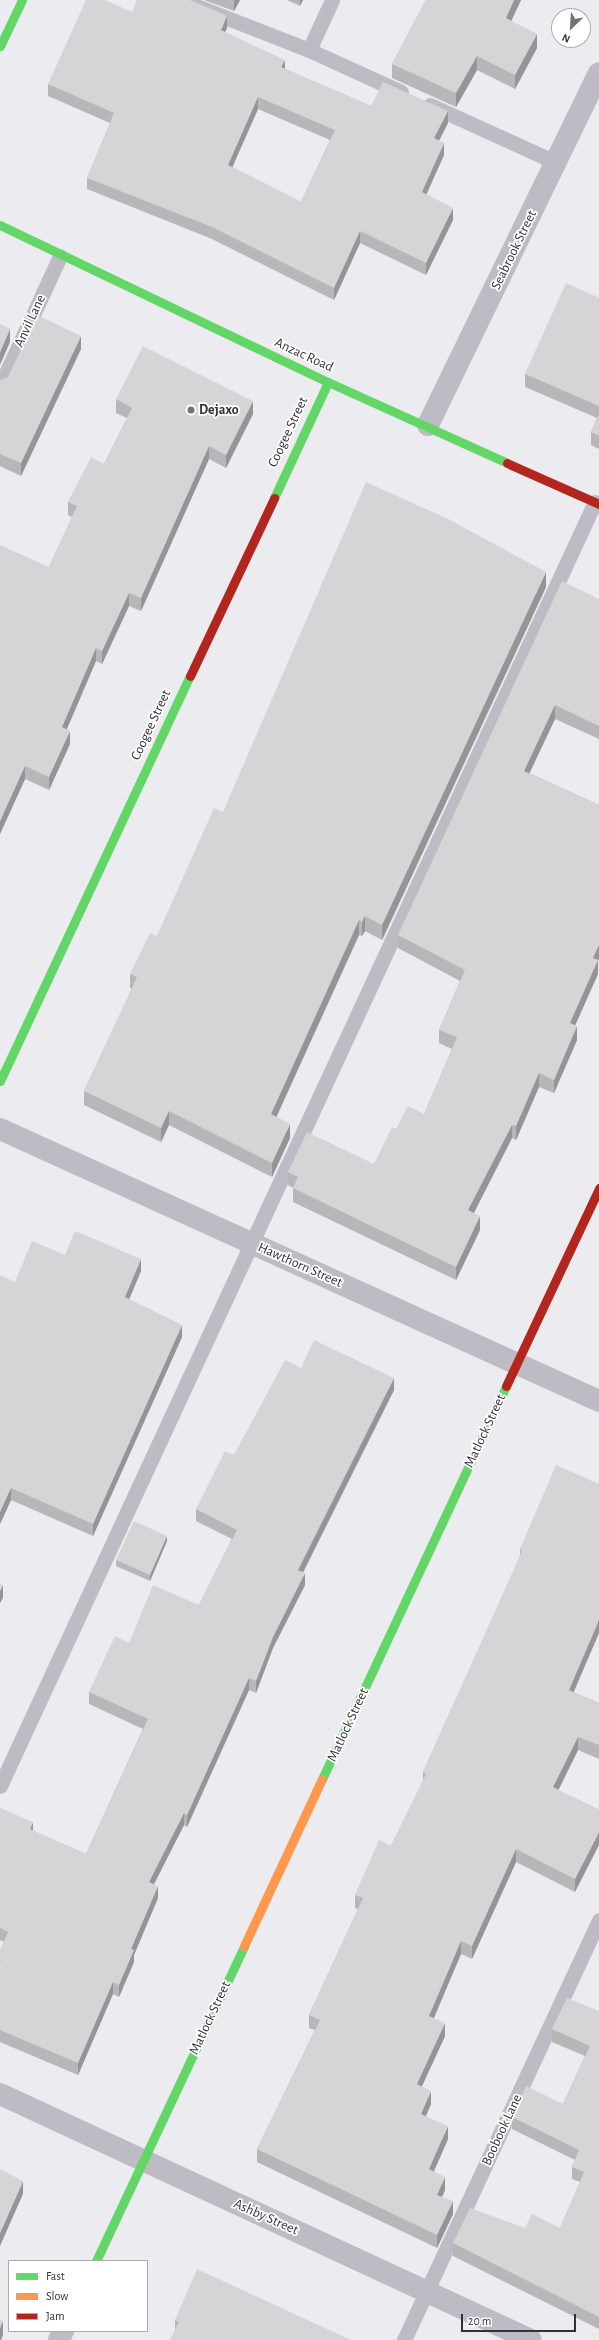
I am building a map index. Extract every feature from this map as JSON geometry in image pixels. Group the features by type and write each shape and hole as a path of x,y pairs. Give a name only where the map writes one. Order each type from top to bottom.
{"street":[{"path":"0,46 22,0"},
{"name":"Seabrook Street","path":"428,425 557,163 599,73"},
{"name":"Anzac Road","path":"0,225 60,256 328,382 428,425 597,503"},
{"name":"Coogee Street","path":"0,1081 328,382"},
{"name":"Hawthorn Street","path":"0,1129 599,1401"},
{"name":"Matlock Street","path":"96,2260 599,1188"},
{"name":"Ashby Street","path":"0,2094 142,2162 428,2289 531,2340"}],"lane":[{"path":"181,0 309,50 557,163"},
{"path":"309,50 332,0"},
{"name":"Anvil Lane","path":"0,386 60,256"},
{"path":"0,1786 597,503"},
{"name":"Boobook Lane","path":"404,2340 599,1920"}],"building":[{"path":"86,0 105,0 132,12 137,0 190,0 227,16 221,30 285,60 281,67 371,106 383,82 448,111 434,138 444,143 422,192 453,208 426,263 360,231 334,288 212,227 87,178 114,113 48,84","holes":["258,97 335,130 301,202 228,165"]},
{"path":"426,0 514,0 506,18 537,34 515,75 477,56 456,93 392,64"},
{"path":"566,283 599,298 599,406 525,374"},
{"path":"37,315 81,336 21,463 0,454 0,380 8,377"},
{"path":"0,324 10,329 0,352"},
{"path":"143,346 253,401 226,455 209,446 141,598 129,593 102,651 96,648 62,727 70,731 49,777 25,766 0,821 0,545 49,567 77,506 68,502 91,457 104,464 132,408 116,399"},
{"path":"599,414 599,436 591,432"},
{"path":"366,482 448,519 546,572 382,925 365,916 362,922 359,920 271,1114 290,1124 272,1163 169,1111 161,1128 84,1091 137,977 130,974 150,933 157,936 214,808 223,812"},
{"path":"562,581 599,599 599,726 555,705 524,771 599,805 599,945 593,958 598,960 570,1023 577,1026 554,1080 539,1073 516,1126 512,1125 468,1210 480,1216 456,1267 293,1188 298,1177 288,1172 307,1132 374,1164 392,1127 396,1129 408,1106 424,1114 457,1037 439,1030 465,970 398,935"},
{"path":"75,1231 141,1259 125,1297 182,1325 93,1524 11,1488 0,1512 0,1275 15,1282 32,1241 65,1255"},
{"path":"314,1340 394,1378 298,1570 305,1573 273,1637 256,1681 249,1678 187,1815 184,1813 149,1882 158,1886 131,1949 134,1950 119,1985 113,1982 78,2063 0,2030 0,1950 8,1932 0,1928 0,1808 33,1822 30,1829 86,1854 148,1719 89,1692 115,1636 129,1643 153,1585 199,1605 237,1530 196,1509 225,1451 234,1455 285,1360 301,1368"},
{"path":"556,1465 599,1484 599,1620 569,1690 599,1703 599,1745 578,1737 553,1787 599,1810 599,1832 575,1879 516,1849 472,1946 461,1941 429,2016 445,2023 417,2084 431,2091 421,2114 448,2126 429,2169 445,2177 437,2195 453,2201 437,2235 257,2149 320,2020 309,2015 363,1898 355,1895 379,1840 391,1846 426,1774 423,1772 522,1551 520,1549"},
{"path":"134,1521 167,1536 150,1575 116,1560"},
{"path":"0,1584 3,1585 0,1591"},
{"path":"567,1998 599,2011 599,2317 453,2243 470,2208 525,2228 532,2214 560,2228 584,2172 572,2167 579,2150 512,2117 526,2086 563,2104 590,2046 552,2029"},
{"path":"0,2169 23,2181 0,2233"},
{"path":"197,2269 351,2340 170,2340 179,2322 175,2320"},
{"path":"0,2320 3,2321 0,2328"}],"traffic: fast":[{"path":"0,46 22,0"},
{"path":"0,225 328,382 507,463"},
{"path":"274,498 328,382"},
{"path":"0,1081 190,676"},
{"path":"322,1779 506,1386"},
{"path":"96,2260 244,1946"}],"traffic: slow":[{"path":"244,1946 322,1779"}],"traffic: jam":[{"path":"507,463 599,504"},
{"path":"190,676 274,498"},
{"path":"506,1386 599,1188"}],"place":[{"name":"Dejaxo","path":"191,410"}]}
